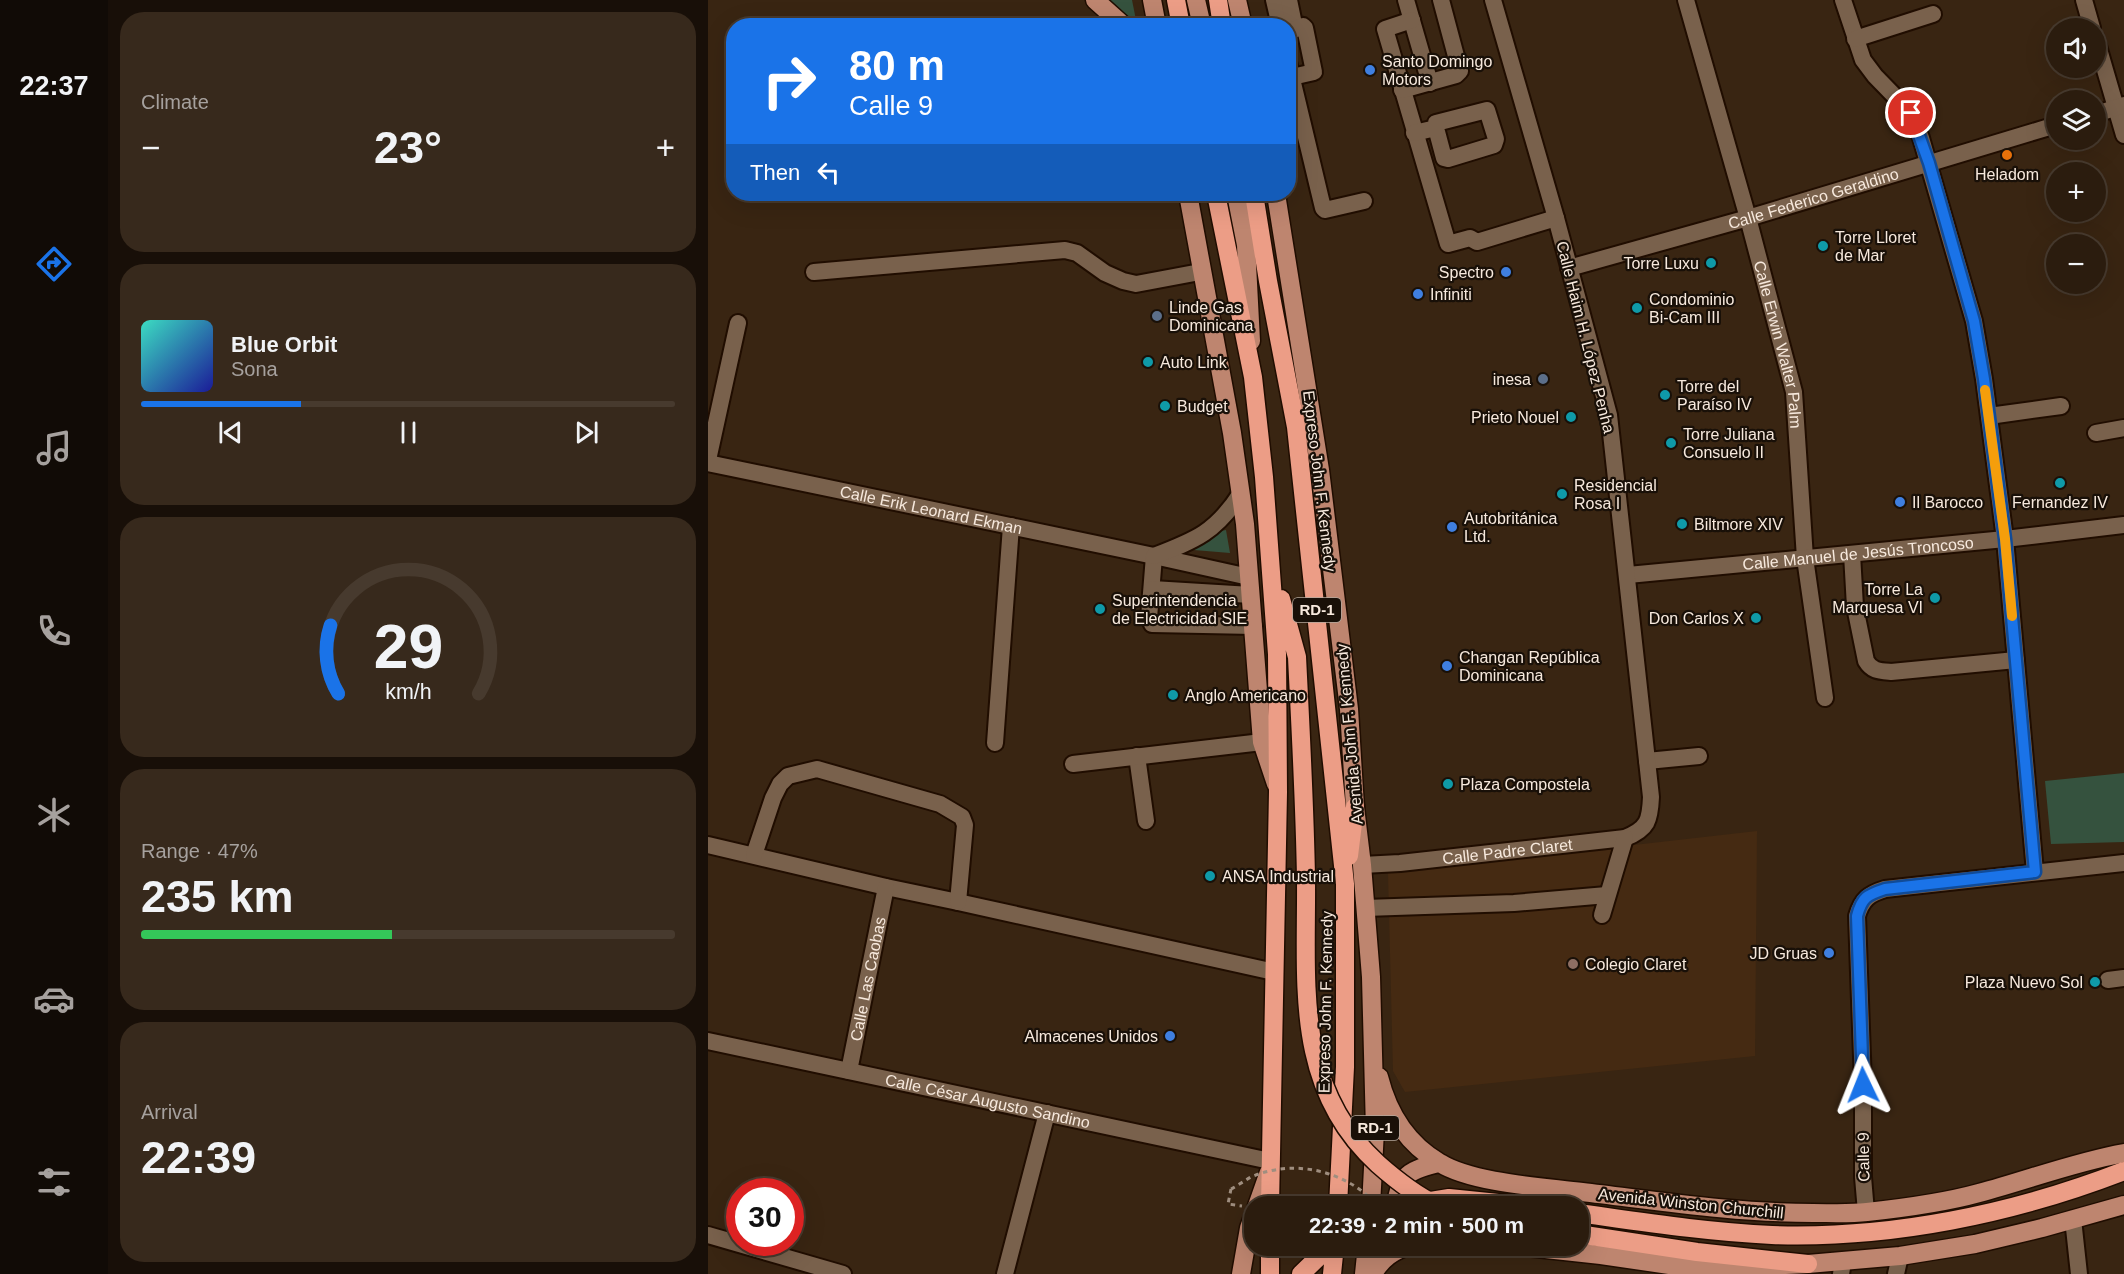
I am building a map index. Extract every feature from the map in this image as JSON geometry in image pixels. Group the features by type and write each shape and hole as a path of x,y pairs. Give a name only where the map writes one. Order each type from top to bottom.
{"highway":[{"path":"1176,0 1179,18"},
{"path":"1218,0 1221,18"},
{"name":"RD-1","path":"1217,201 1253,376 1277,654 1278,792 1269,1196"},
{"name":"Expreso John F. Kennedy","path":"1255,201 1296,427 1345,884 1345,1066 1338,1196"},
{"path":"1270,556 1297,657 1305,849 1306,997 1314,1056 1332,1104 1357,1141 1388,1173 1423,1196"},
{"path":"1345,884 1355,807"},
{"path":"1589,1214 1728,1232 1775,1235 1862,1232 1952,1220 2009,1207 2124,1171"},
{"path":"1589,1236 1697,1252 1808,1264"},
{"path":"1270,1256 1270,1274"},
{"path":"1301,1274 1321,1256"},
{"path":"1332,1274 1333,1256"}],"main road":[{"path":"1095,0 1115,18"},
{"path":"1152,0 1155,18"},
{"path":"1196,0 1200,18"},
{"path":"1237,0 1241,18"},
{"path":"1184,201 1206,295"},
{"name":"RD-1","path":"1189,201 1232,433 1241,493 1263,742 1278,792"},
{"path":"1237,201 1246,245 1253,376"},
{"name":"Avenida John F. Kennedy","path":"1277,201 1320,470 1349,709 1355,807 1371,977 1375,1130 1372,1196"},
{"name":"Avenida Winston Churchill","path":"1374,1049 1379,1079 1389,1107 1414,1144 1440,1163 1470,1174 1503,1182 1753,1212 1866,1212 1938,1202 1979,1193 2025,1178 2124,1154"},
{"path":"1397,1196 1402,1179 1425,1166 1440,1163"},
{"name":"RD-1","path":"1260,1196 1269,1167"},
{"path":"1589,1254 1693,1272 1808,1264 1842,1268 1898,1265 2124,1205"},
{"path":"1241,1274 1244,1256"},
{"path":"1364,1274 1366,1256"},
{"path":"1373,1274 1387,1256"}],"street":[{"path":"1274,0 1283,18"},
{"path":"1288,18 1289,0"},
{"path":"1406,0 1430,82"},
{"path":"1402,90 1456,75 1460,71 1441,0"},
{"name":"Calle Haim H. López Penha","path":"1492,0 1556,218 1609,415 1651,796 1650,812 1646,824"},
{"name":"Calle Erwin Walter Palm","path":"1686,0 1748,218 1794,392 1805,558 1825,698"},
{"path":"1843,0 1863,60 1911,113 1929,163 1974,321 2005,539 2035,872"},
{"path":"2084,0 2089,18"},
{"path":"1855,39 1933,14"},
{"path":"1412,20 1385,29 1448,244 1470,238 1477,242 1556,218"},
{"path":"1296,27 1303,26 1305,28 1314,72 1296,70"},
{"path":"2106,67 2120,107 2124,135"},
{"path":"1296,95 1323,208 1325,210 1364,201"},
{"path":"1414,133 1436,128"},
{"name":"Calle Federico Geraldino","path":"1569,268 1748,218 2046,128"},
{"path":"814,272 1065,250 1077,253 1104,273 1136,284 1200,272"},
{"path":"708,462 738,323"},
{"path":"1989,416 2061,406"},
{"path":"2096,433 2124,428"},
{"name":"Calle Erik Leonard Ekman","path":"708,462 1154,556 1250,586"},
{"path":"1241,493 1221,521 1185,544 1154,556 1149,618 1152,624 1254,626"},
{"name":"Calle Manuel de Jesús Troncoso","path":"1628,575 2005,539 2124,525"},
{"path":"995,743 1011,526"},
{"path":"1852,554 1855,608 1866,661 1870,667 1891,672 2016,660"},
{"path":"1152,589 1250,586"},
{"path":"1073,764 1263,742"},
{"path":"1137,756 1146,821"},
{"path":"1647,761 1699,756"},
{"path":"754,855 780,784 788,776 817,769 940,804 962,817 965,825 958,902"},
{"name":"Calle Padre Claret","path":"1362,865 1400,863 1625,838 1638,833 1646,824"},
{"path":"1602,915 1625,838"},
{"path":"708,845 886,887 1274,972"},
{"name":"Calle 9","path":"1866,1212 1863,1177 1863,1085 1857,916 1861,904 1869,894 1885,889 2124,864"},
{"name":"Calle Las Caobas","path":"849,1071 886,887"},
{"path":"1365,908 1514,903 1607,895"},
{"name":"Calle César Augusto Sandino","path":"708,1041 1047,1113 1269,1167"},
{"path":"1005,1274 1047,1113"},
{"path":"2073,1220 2079,1274"},
{"path":"708,1235 843,1274"}],"path":[{"path":"1228,1204 1231,1189 1251,1177 1277,1169 1307,1169 1334,1174 1358,1186 1368,1196"}],"shaded area":[{"name":"Colegio Claret","path":"1757,831 1755,1056 1405,1092 1393,1071 1388,873"}],"green space":[{"path":"1103,0 1132,0 1136,18 1125,18"},
{"path":"1226,530 1230,553 1194,550 1202,538 1211,533"},
{"path":"2124,773 2124,842 2051,844 2045,781"}],"slow traffic":[{"path":"1985,390 2005,539 2012,616"}],"place":[{"name":"Santo Domingo Motors","path":"1370,70"},
{"name":"Heladom","path":"2007,155"},
{"name":"Torre Lloret de Mar","path":"1823,246"},
{"name":"Torre Luxu","path":"1711,263"},
{"name":"Spectro","path":"1506,272"},
{"name":"Infiniti","path":"1418,294"},
{"name":"Condominio Bi-Cam III","path":"1637,308"},
{"name":"Linde Gas Dominicana","path":"1157,316"},
{"name":"Auto Link","path":"1148,362"},
{"name":"inesa","path":"1543,379"},
{"name":"Torre del Paraíso IV","path":"1665,395"},
{"name":"Budget","path":"1165,406"},
{"name":"Prieto Nouel","path":"1571,417"},
{"name":"Torre Juliana Consuelo II","path":"1671,443"},
{"name":"Fernandez IV","path":"2060,483"},
{"name":"Residencial Rosa I","path":"1562,494"},
{"name":"Il Barocco","path":"1900,502"},
{"name":"Biltmore XIV","path":"1682,524"},
{"name":"Autobritánica Ltd.","path":"1452,527"},
{"name":"Torre La Marquesa VI","path":"1935,598"},
{"name":"Superintendencia de Electricidad SIE","path":"1100,609"},
{"name":"Don Carlos X","path":"1756,618"},
{"name":"Changan República Dominicana","path":"1447,666"},
{"name":"Anglo Americano","path":"1173,695"},
{"name":"Plaza Compostela","path":"1448,784"},
{"name":"ANSA Industrial","path":"1210,876"},
{"name":"JD Gruas","path":"1829,953"},
{"name":"Colegio Claret","path":"1573,964"},
{"name":"Plaza Nuevo Sol","path":"2095,982"},
{"name":"Almacenes Unidos","path":"1170,1036"}],"route":[{"path":"1863,1085 1857,916 1861,904 1869,894 1885,889 2035,872 2005,539 1984,379 1974,321 1922,138 1911,113"}]}
